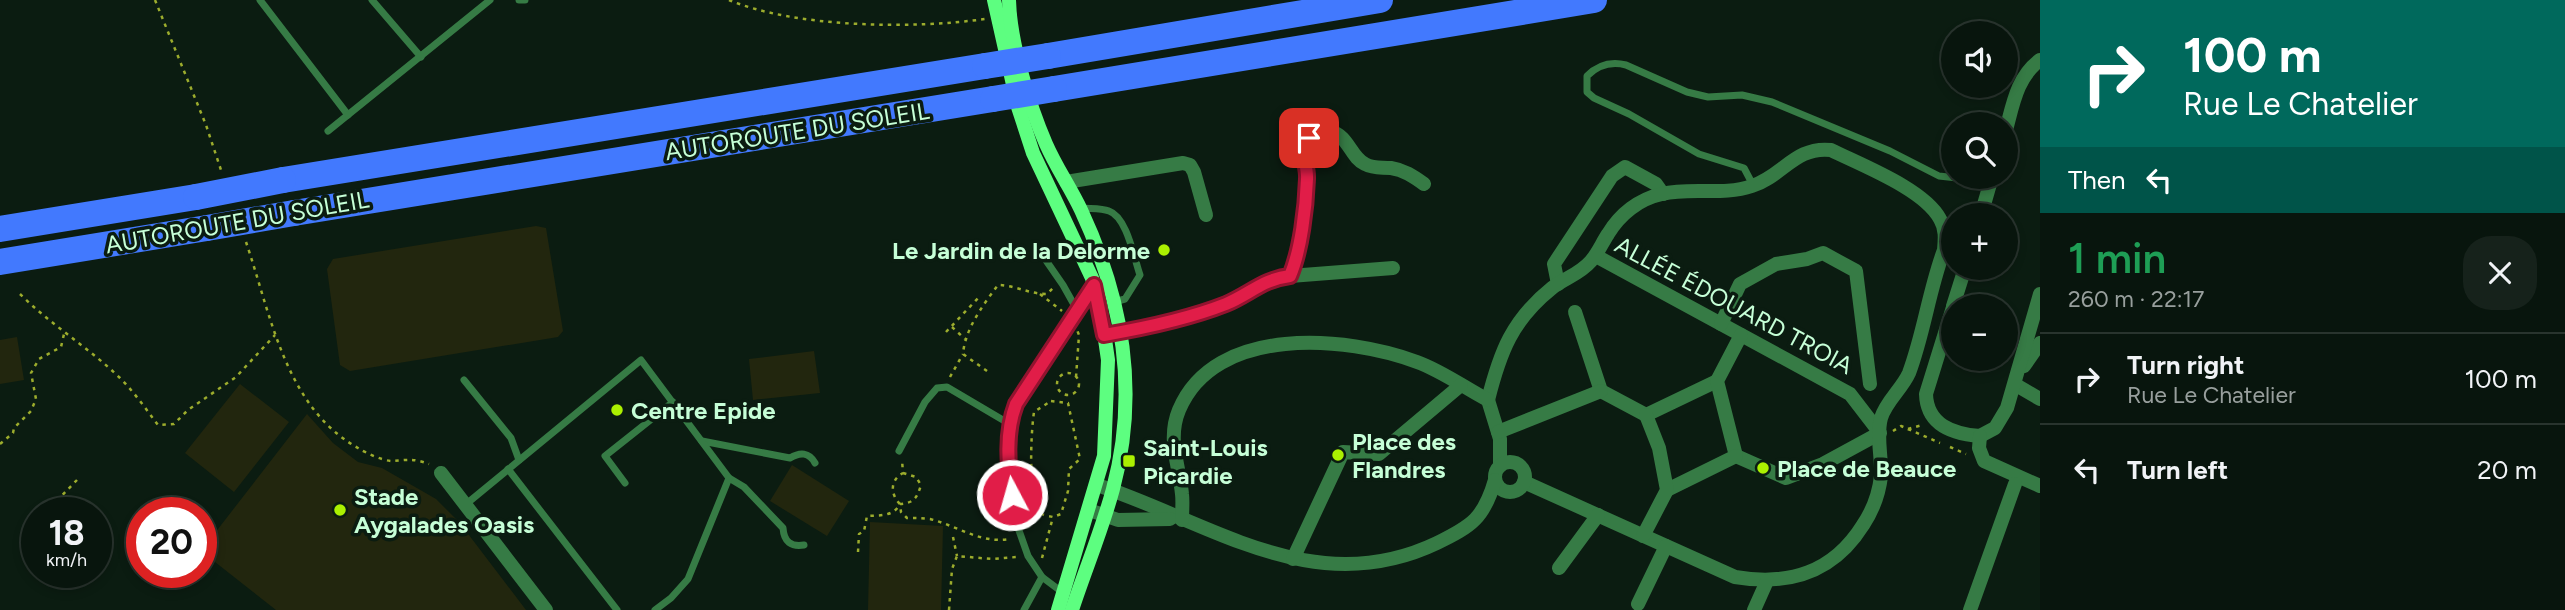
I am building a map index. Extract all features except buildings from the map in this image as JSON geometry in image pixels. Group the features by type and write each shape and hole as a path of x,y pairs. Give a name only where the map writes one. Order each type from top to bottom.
{"highway":[{"name":"AUTOROUTE DU SOLEIL","path":"0,229 1380,0"},
{"name":"AUTOROUTE DU SOLEIL","path":"0,262 1594,0"}],"main road":[{"path":"1009,0 1014,40 1032,107 1047,146 1080,208 1108,274 1126,370 1126,423 1113,490 1071,610"},
{"path":"991,2 1018,107 1033,153 1094,285 1100,305 1108,360 1104,456 1058,610"}],"street":[{"path":"2011,112 2019,84 2028,69 2040,60"},
{"path":"1290,276 1296,261 1307,177 1303,149 1305,142 1313,135 1331,132 1341,137 1361,163 1373,168 1407,172 1424,184"},
{"path":"1808,150 1831,150 1916,193 1941,219 1946,235 1909,374 1882,414 1881,477 1877,500 1855,539 1840,555 1805,574 1767,581 1735,577 1598,515 1518,487 1505,491 1499,487 1503,469 1499,435 1488,400 1507,338 1523,315 1558,284 1575,276 1595,256 1608,233 1629,210 1662,194 1753,186 1778,173 1808,150"},
{"path":"1066,182 1183,163 1190,165 1194,172 1206,215"},
{"path":"1558,284 1554,264 1612,176 1625,167 1656,184 1662,194"},
{"path":"1721,324 1740,284 1776,264 1807,259 1823,253 1856,271 1870,384"},
{"name":"ALLÉE ÉDOUARD TROIA","path":"1595,256 1850,394 1880,436"},
{"path":"1104,335 1170,321 1225,304 1272,278 1393,268"},
{"path":"1941,346 1926,394 1926,403 1936,422 1949,430 1962,435 1980,436 1995,428 2007,408 2040,294"},
{"path":"1575,312 1601,391 1646,415 1659,448 1667,490"},
{"path":"1646,415 1717,381 1741,335"},
{"path":"1182,520 1182,494 1172,439 1178,412 1186,395 1198,381 1224,359 1274,345 1332,342 1382,351 1420,363 1488,400"},
{"path":"2017,380 2040,343"},
{"path":"2017,380 2040,399"},
{"path":"1717,381 1736,456"},
{"name":"ALLÉE ÉDOUARD TROIA","path":"1850,394 1870,384 1892,398"},
{"path":"1293,559 1343,452 1379,454 1461,385"},
{"path":"1499,435 1601,391"},
{"path":"1643,536 1667,490 1736,456 1786,478 1823,464 1880,436"},
{"path":"1980,436 1979,448 1984,461 2040,486"},
{"path":"1503,469 1521,467 1518,487"},
{"path":"1488,504 1503,469"},
{"path":"441,473 546,610"},
{"path":"1970,610 2015,484"},
{"path":"1097,485 1274,555 1334,563 1377,562 1412,555 1461,531 1488,504 1518,487"},
{"path":"1089,510 1118,520 1182,520"},
{"path":"1559,568 1598,515"},
{"path":"1638,604 1666,546"},
{"path":"1754,610 1767,581"},
{"path":"1062,592 1071,610"}],"lane":[{"path":"260,0 348,115"},
{"path":"373,0 421,57"},
{"path":"328,131 490,0"},
{"path":"519,0 525,0"},
{"path":"1753,186 1744,168 1699,154 1629,114 1594,98 1587,92 1587,76 1594,69 1615,62 1687,92 1708,97 1742,95 1772,102 1941,176"},
{"path":"1080,208 1108,210 1120,217 1140,275 1125,299 1100,305"},
{"path":"1036,246 1077,310"},
{"path":"1062,592 1040,574 1028,556 1021,538 1016,522 1009,467 1009,423 1017,400 1094,285"},
{"path":"466,505 640,360 729,478 744,487 783,528 788,543 795,546 804,545"},
{"path":"464,380 511,438 519,460"},
{"path":"899,451 925,402 937,388 947,387 1009,423"},
{"path":"625,483 605,456 673,402"},
{"path":"702,441 790,458 799,453 805,454 815,463"},
{"path":"508,469 617,610"},
{"path":"655,610 671,598 688,579 729,478"},
{"path":"1024,610 1040,574"}],"path":[{"path":"155,0 206,125 223,176"},
{"path":"729,0 742,6 790,16 835,22 932,24 990,18 991,2"},
{"path":"245,240 276,334 302,395 319,417 358,449 390,461 408,458 428,463 441,473"},
{"path":"947,387 949,378 963,354 965,340 998,285 1034,294 1047,294 1060,280"},
{"path":"20,294 44,319 121,379 158,425 174,424 188,410 236,377 276,334"},
{"path":"1040,294 1072,319 1079,335 1077,390 1072,395 1063,394 1057,387 1059,377 1066,373 1076,377"},
{"path":"946,332 979,297 984,305"},
{"path":"951,326 965,340"},
{"path":"0,444 32,411 36,399 32,373 39,359 61,346 64,332"},
{"path":"963,354 987,370"},
{"path":"1060,401 1063,394"},
{"path":"1051,401 1060,401 1068,403 1080,459 1069,469 1068,491 1061,514 1053,517 1042,514 1038,506 1032,480 1031,432 1034,412 1051,401"},
{"path":"1880,436 1901,426 1908,429 1936,422"},
{"path":"899,451 903,473"},
{"path":"900,504 911,503 917,498 921,485 916,477 903,473 892,485 901,512 907,518 927,518 995,541 1021,538"},
{"path":"61,497 76,480"},
{"path":"858,552 859,534 864,531 867,516 886,515 896,510 900,504"},
{"path":"1040,574 1053,517"},
{"path":"949,610 952,569 957,556 953,537"},
{"path":"957,556 992,559 1028,556"}],"green space":[{"path":"536,226 546,228 563,331 558,337 350,371 340,365 327,269 333,259"},
{"path":"17,337 24,380 0,384 0,340"},
{"path":"814,351 820,393 753,400 749,359"},
{"path":"240,384 289,422 234,492 185,453"},
{"name":"Stade Aygalades Oasis","path":"307,414 333,443 358,462 382,468 436,499 459,522 526,610 276,610 217,564 217,530"},
{"path":"792,465 849,501 827,536 770,501"},
{"path":"870,522 943,526 941,610 868,610"}],"place":[{"name":"Le Jardin de la Delorme","path":"1164,250"},
{"name":"Centre Epide","path":"617,410"},
{"name":"Place des Flandres","path":"1338,455"},
{"name":"Saint-Louis Picardie","path":"1129,461"},
{"name":"Place de Beauce","path":"1763,468"},
{"name":"Stade Aygalades Oasis","path":"340,510"}],"route":[{"path":"1012,495 1009,423 1017,400 1094,285 1104,335 1170,321 1225,304 1272,278 1290,276 1296,261 1307,177 1303,149 1309,138"}]}
